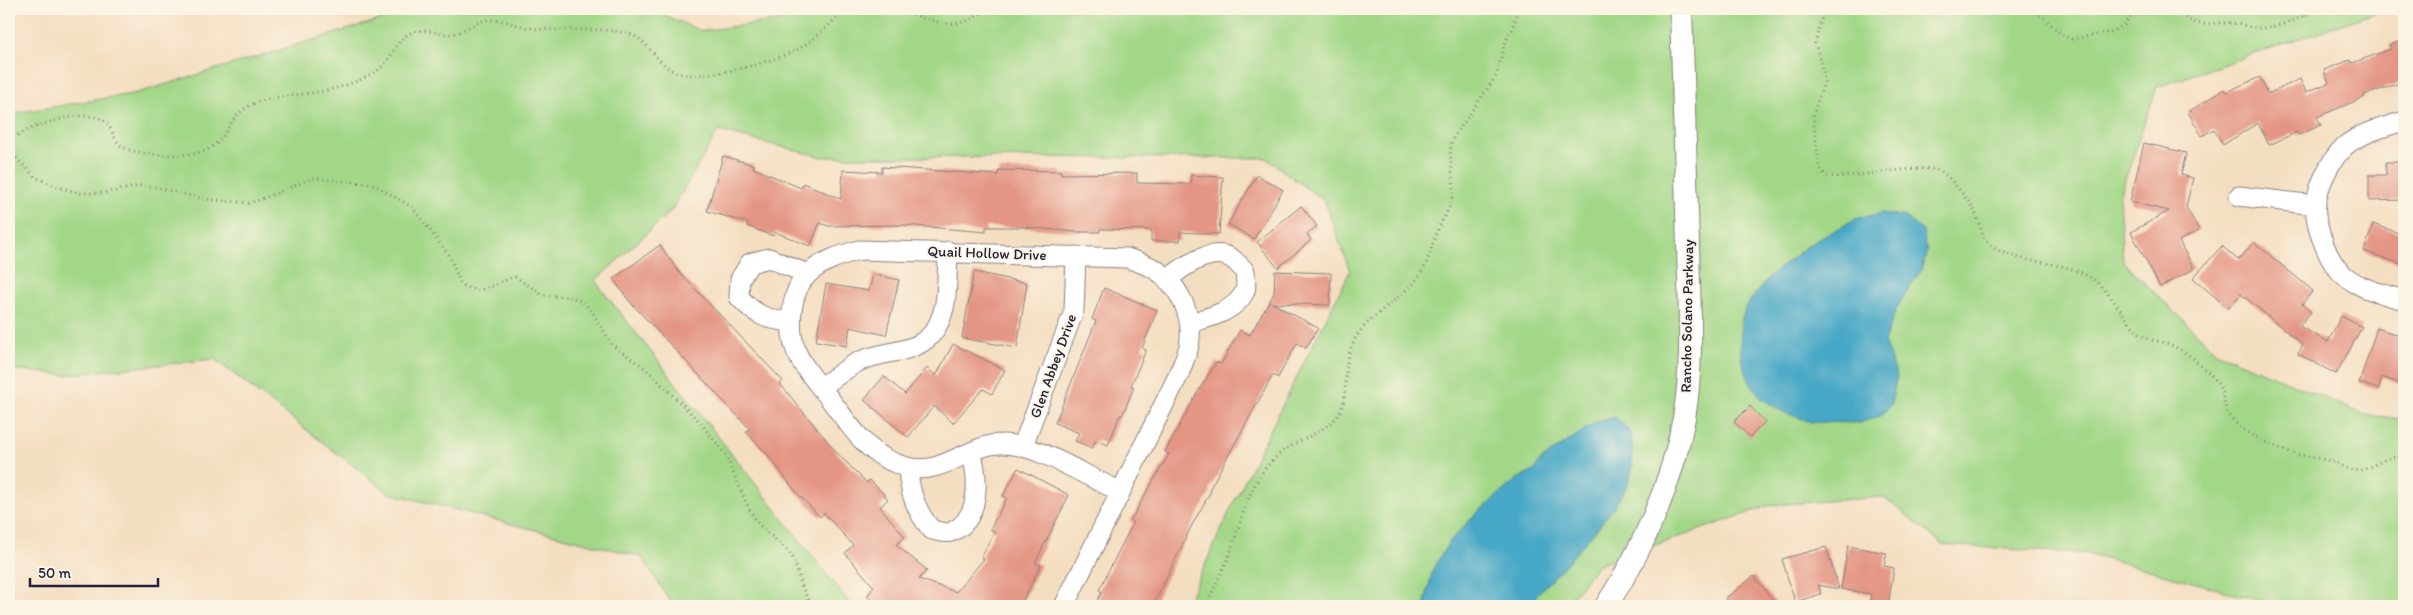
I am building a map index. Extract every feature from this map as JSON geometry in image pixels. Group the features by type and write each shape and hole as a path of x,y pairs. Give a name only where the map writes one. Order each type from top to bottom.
{"street":[{"name":"Rancho Solano Parkway","path":"1606,606 1619,587 1651,522 1670,470 1684,419 1689,370 1689,292 1681,9"},
{"path":"2404,121 2372,132 2345,146 2325,173 2315,205 2320,236 2337,268 2364,288 2404,300"},
{"path":"2239,196 2315,205"},
{"name":"Quail Hollow Drive","path":"1064,606 1180,372 1189,345 1189,324 1182,299 1167,280 1153,269 1127,258 948,251 859,250 832,258 807,274 794,298 790,322 799,359 859,438 877,455 908,468 926,468 952,462 971,452 1000,444 1023,445 1120,491"},
{"path":"821,387 857,362 915,347 927,338 939,322 944,307 948,251"},
{"path":"1167,280 1179,270 1211,255 1230,257 1245,271 1246,289 1236,304 1210,317 1189,324"},
{"name":"Glen Abbey Drive","path":"1023,445 1074,311 1076,256"},
{"path":"790,322 768,319 751,310 739,297 740,278 750,263 769,258 807,274"},
{"path":"908,468 908,482 919,516 932,530 950,533 965,523 973,509 976,470 971,452"}],"path":[{"path":"9,140 37,126 84,116 99,118 107,122 118,143 128,150 178,155 197,153 213,148 223,139 236,116 250,106 267,99 313,93 372,75 384,66 400,40 409,32 421,30 446,34 457,33 481,21 492,19 532,28 628,34 644,42 664,65 674,73 688,76 706,75 768,62 799,49 818,36 848,9"},
{"path":"898,9 936,22 952,25 966,22 986,9"},
{"path":"1206,606 1228,559 1245,504 1267,468 1276,457 1293,444 1325,427 1338,416 1344,405 1346,363 1352,345 1360,332 1415,282 1425,266 1453,195 1449,150 1452,140 1496,76 1506,40 1512,30 1518,9"},
{"path":"1824,9 1814,43 1823,70 1824,82 1813,115 1820,168 1826,176 1840,178 1883,172 1935,169 1944,172 1971,205 1984,238 1992,247 2009,255 2075,270 2093,279 2107,291 2134,326 2147,339 2166,343 2185,352 2220,383 2230,417 2242,428 2262,440 2299,455 2331,461 2352,470 2364,469 2380,460 2394,456 2404,458"},
{"path":"2026,9 2042,16 2062,34 2072,39 2112,32 2124,25 2136,9"},
{"path":"2173,9 2194,24 2231,23 2260,28 2279,25 2318,9"},
{"path":"9,150 19,163 35,177 57,188 81,193 103,193 140,186 155,187 204,199 249,203 266,198 313,178 373,184 412,207 449,255 461,285 472,290 483,291 504,279 515,277 543,295 572,297 583,302 612,345 645,368 663,384 714,439 725,454 750,511 759,525 794,558 804,592 812,606"}],"green space":[{"path":"416,9 629,9 655,11 701,31 797,18 807,9 2386,9 2157,87 2119,197 2123,262 2216,352 2365,415 2404,419 2404,606 2279,606 2091,554 1943,545 1884,497 1771,505 1598,565 1565,606 1186,606 1233,504 1350,271 1325,202 1266,158 822,157 718,131 671,211 595,281 852,606 673,606 642,557 389,493 214,359 64,375 9,369 9,114 137,93"}],"water":[{"path":"1882,213 1906,217 1923,231 1927,251 1921,270 1896,309 1884,342 1897,376 1891,404 1882,415 1860,423 1811,422 1783,412 1762,399 1748,379 1741,358 1741,322 1746,306 1768,278 1807,246 1855,219"},
{"path":"1616,417 1631,433 1632,467 1630,478 1624,491 1584,544 1526,606 1424,606 1433,569 1449,542 1476,514 1517,479 1534,471 1541,460 1596,422"}],"building":[{"path":"2404,40 2404,82 2364,95 2365,97 2317,117 2321,125 2299,135 2297,132 2269,145 2258,123 2223,145 2214,129 2202,136 2188,112 2224,89 2226,92 2260,77 2268,94 2300,79 2306,92 2329,83 2324,70 2350,60 2352,63 2391,49 2389,45"},
{"path":"2144,143 2186,153 2181,175 2193,178 2186,207 2199,230 2179,241 2194,269 2160,287 2131,232 2169,211 2130,202"},
{"path":"723,156 754,165 753,168 801,188 803,183 841,199 843,170 882,172 882,167 998,175 999,170 1061,171 1061,174 1137,173 1137,183 1191,184 1191,175 1223,177 1219,234 1180,232 1180,241 1151,241 1151,230 1100,229 1100,232 1076,232 1022,227 986,227 986,232 904,225 828,226 820,223 810,246 775,232 773,236 747,226 748,223 707,211"},
{"path":"2386,162 2404,162 2404,200 2369,201 2369,175 2386,175"},
{"path":"1257,175 1283,190 1254,239 1228,224"},
{"path":"1301,206 1317,226 1307,234 1311,240 1278,268 1257,242"},
{"path":"2373,224 2404,235 2404,265 2364,251"},
{"path":"2254,242 2313,291 2302,304 2311,312 2299,326 2328,342 2341,316 2362,327 2336,374 2298,354 2303,345 2241,294 2228,308 2193,278 2222,246 2238,260"},
{"path":"660,245 678,271 783,381 780,384 838,454 867,483 870,480 888,499 880,507 905,537 896,545 927,570 919,579 956,592 984,559 981,558 995,531 990,529 1007,498 1003,496 1018,468 1069,495 1035,563 1041,565 1020,606 880,606 867,596 874,587 845,553 853,545 824,513 820,517 797,493 767,454 746,432 750,429 630,302 613,279"},
{"path":"1275,271 1331,273 1330,305 1272,303 1318,328 1306,348 1297,343 1278,378 1273,375 1209,490 1211,491 1192,525 1153,606 1094,606 1102,592 1099,590 1133,523 1130,521 1169,454 1165,452 1216,362 1221,364 1240,330 1250,335 1274,293"},
{"path":"974,272 1027,283 1017,348 962,338"},
{"path":"873,274 899,280 886,335 850,327 847,346 816,341 826,284 869,291"},
{"path":"1104,288 1157,310 1142,348 1146,350 1131,386 1134,387 1122,416 1120,415 1108,445 1096,440 1092,448 1075,441 1079,433 1055,423 1096,321 1092,319"},
{"path":"2377,328 2401,336 2400,341 2404,342 2404,385 2382,377 2378,389 2359,383"},
{"path":"953,344 1005,370 992,394 983,389 953,423 934,406 908,437 864,400 884,376 905,394 927,368 936,376"},
{"path":"1750,406 1765,422 1750,437 1734,422"},
{"path":"1848,546 1887,553 1884,566 1894,568 1888,606 1869,606 1871,594 1841,589"},
{"path":"1826,547 1839,589 1818,585 1821,594 1795,602 1782,559"},
{"path":"1754,576 1778,606 1732,606 1726,598"}]}
